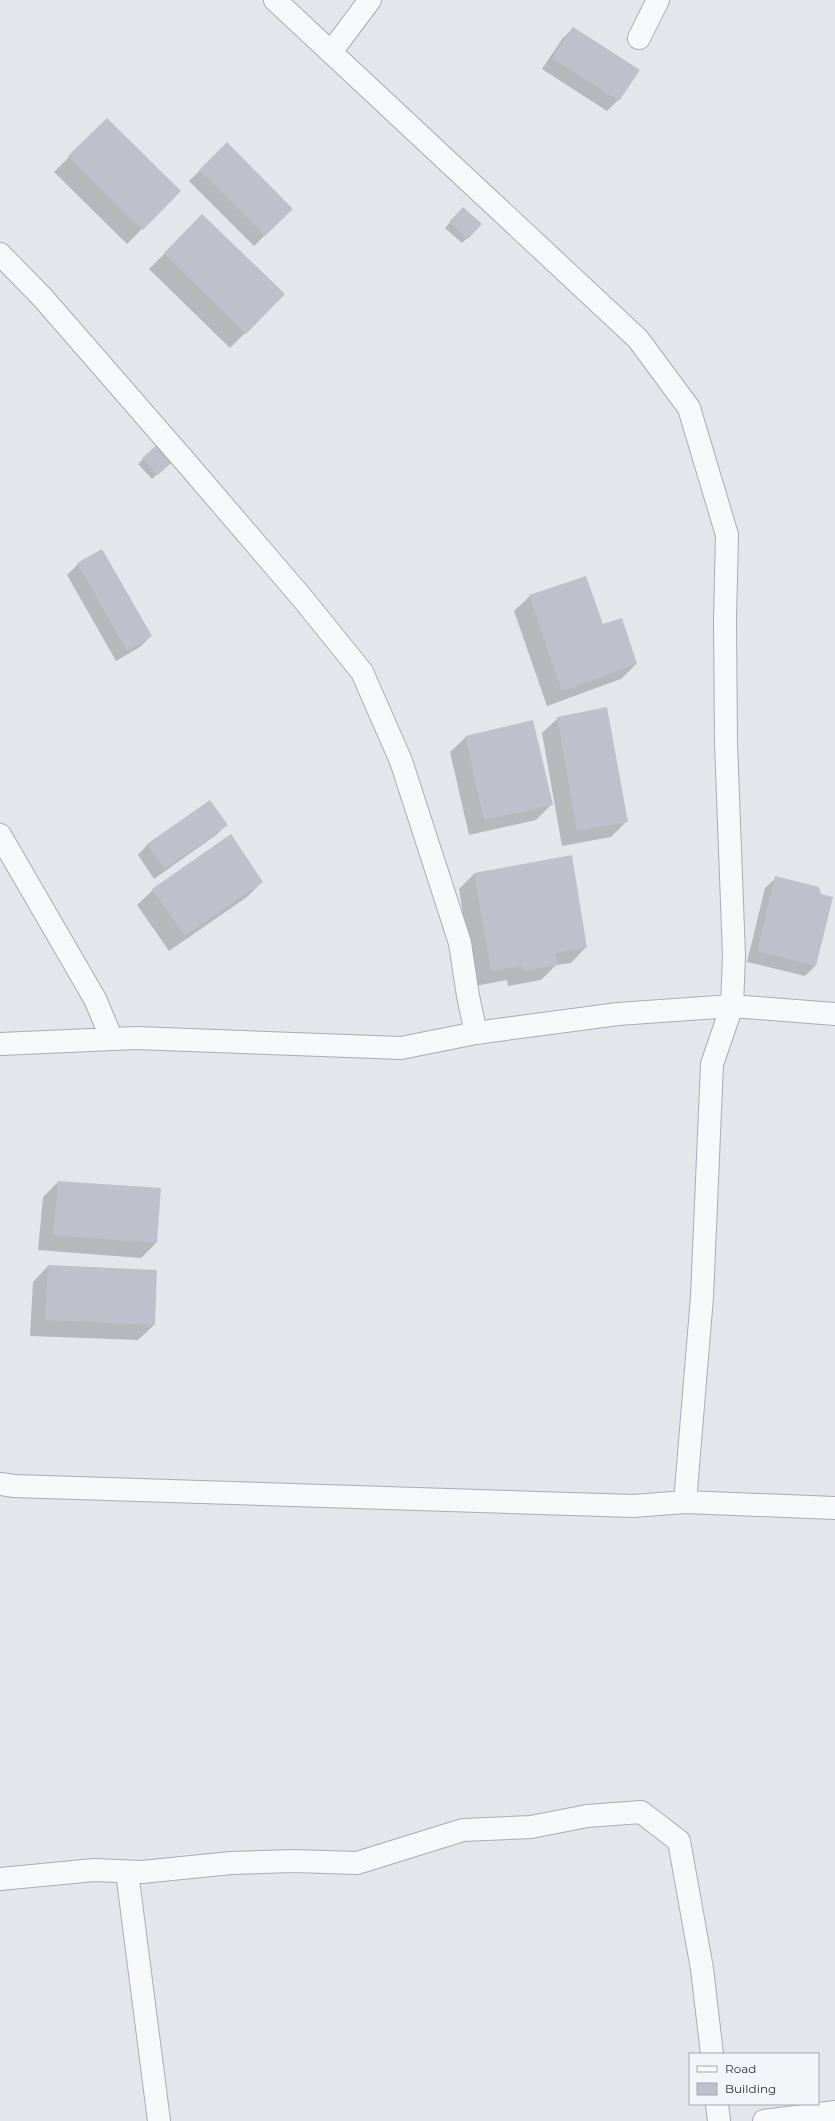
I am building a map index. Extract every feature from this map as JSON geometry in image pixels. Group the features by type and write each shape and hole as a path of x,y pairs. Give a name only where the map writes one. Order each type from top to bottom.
{"street":[{"path":"274,0 638,339 689,408 727,534 725,620 726,743 734,956 732,1006 712,1064 702,1297 685,1502"},
{"path":"331,52 370,0"},
{"path":"639,38 658,0"},
{"path":"0,254 43,298 190,467 303,599 362,672 401,761 460,943 468,996 476,1033"},
{"path":"0,835 96,999 111,1038"},
{"path":"0,1044 111,1038 401,1048 476,1033 618,1014 732,1006 835,1014"},
{"path":"0,1484 14,1486 437,1501 633,1506 685,1502 835,1508"},
{"path":"0,1879 94,1870 142,1872 231,1863 292,1861 357,1863 463,1830 531,1827 587,1816 641,1812 679,1841 702,1969 712,2053"},
{"path":"127,1872 159,2121"},
{"path":"717,2105 719,2121"},
{"path":"764,2121 835,2112"}],"building":[{"path":"573,27 640,70 619,101 552,58"},
{"path":"107,118 181,191 143,230 68,156"},
{"path":"227,142 293,209 265,236 199,170"},
{"path":"463,207 482,224 468,239 449,222"},
{"path":"202,214 285,294 246,334 164,253"},
{"path":"158,444 173,461 158,475 142,458"},
{"path":"102,549 152,636 127,651 77,563"},
{"path":"586,576 603,624 622,618 637,664 562,691 529,595"},
{"path":"607,707 628,822 577,831 557,717"},
{"path":"533,720 553,805 484,820 465,736"},
{"path":"210,800 228,825 165,869 147,844"},
{"path":"231,834 263,882 185,936 152,889"},
{"path":"572,855 587,948 556,953 558,965 523,971 522,966 491,971 474,873"},
{"path":"775,876 819,887 821,894 833,897 816,966 757,951"},
{"path":"58,1181 161,1188 157,1243 53,1235"},
{"path":"48,1265 157,1270 155,1325 45,1320"}]}
